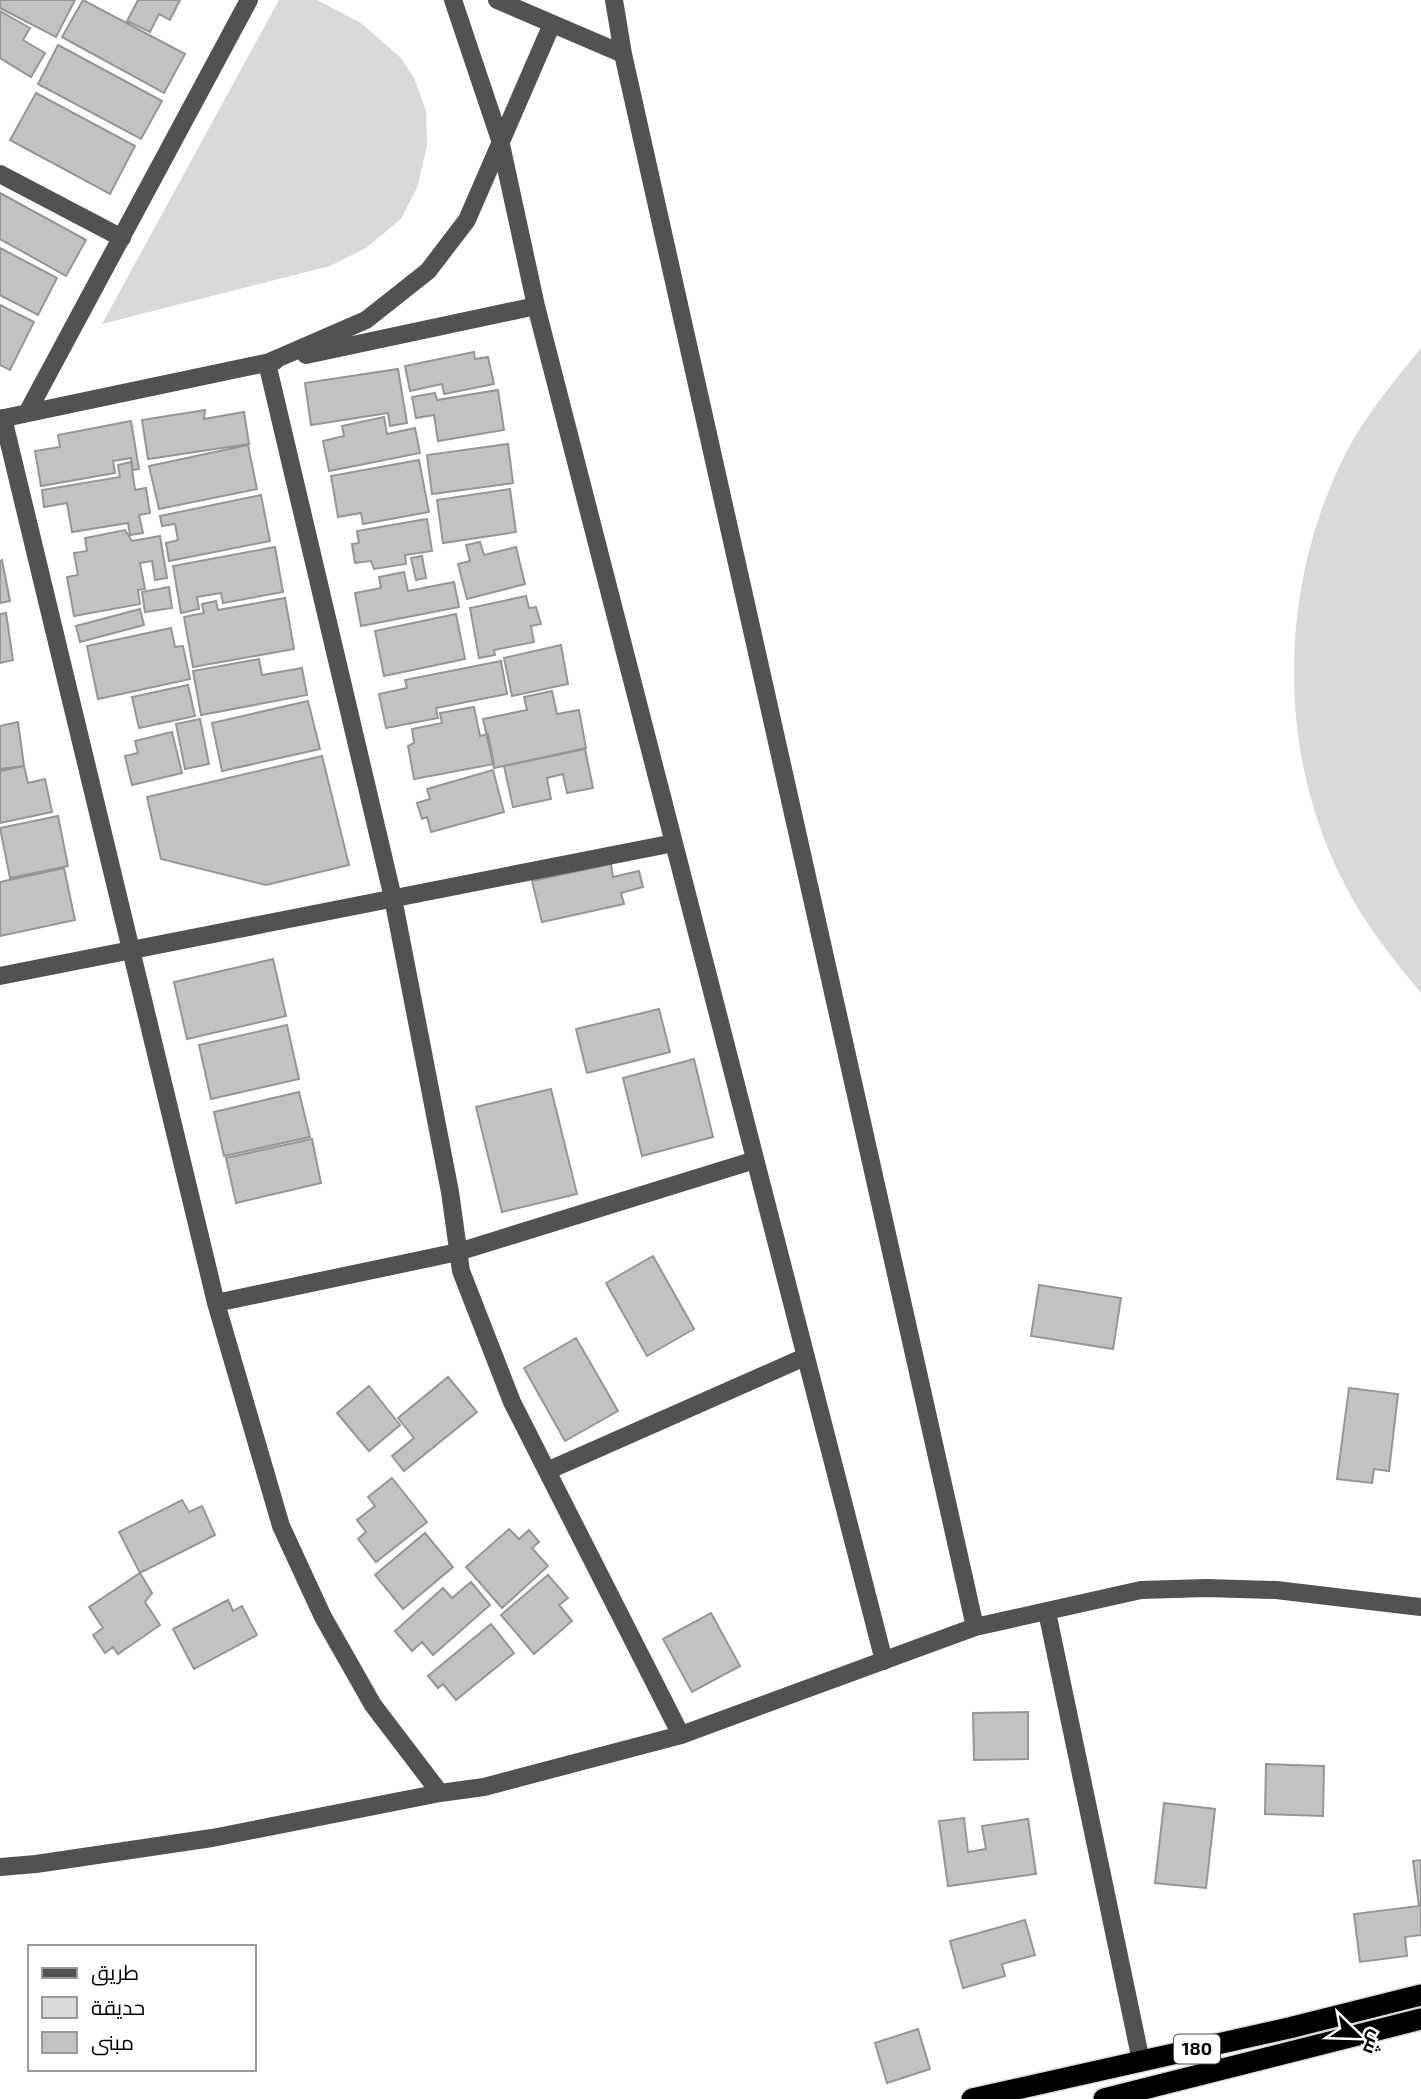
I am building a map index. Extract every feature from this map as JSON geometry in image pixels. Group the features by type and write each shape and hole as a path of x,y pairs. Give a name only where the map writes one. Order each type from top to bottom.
{"highway":[{"name":"180","path":"972,2099 1421,1995"},
{"name":"180","path":"1104,2099 1421,2019"},
{"path":"1184,2052 1188,2078"}],"street":[{"path":"27,413 249,0"},
{"path":"453,0 500,140 536,306 884,1661"},
{"path":"497,0 623,54"},
{"path":"614,0 623,54 975,1627"},
{"path":"267,363 366,320 428,271 467,220 552,24"},
{"path":"0,174 122,238"},
{"path":"440,1793 373,1705 323,1617 281,1526 216,1303 2,419 536,306"},
{"path":"267,363 393,898 450,1192 461,1271 512,1402 681,1735"},
{"path":"0,976 674,843"},
{"path":"216,1303 458,1252 755,1160"},
{"path":"547,1471 805,1356"},
{"path":"0,1867 212,1838 440,1793 484,1787 681,1735 975,1627 1141,1590 1276,1590 1421,1608"},
{"path":"1047,1612 1141,2061"}],"green space":[{"path":"279,0 317,0 361,23 401,58 415,80 426,111 427,146 417,188 401,219 366,248 330,266 102,324"},
{"path":"1421,348 1421,993 1361,914 1323,835 1307,782 1297,728 1294,673 1297,618 1306,564 1321,511 1342,461 1359,431 1378,402"}],"building":[{"path":"0,0 75,0 56,37 0,8"},
{"path":"83,0 185,54 164,93 62,37"},
{"path":"138,0 180,0 170,20 159,14 150,32 127,21"},
{"path":"0,11 30,28 23,40 45,53 31,77 0,58"},
{"path":"58,45 162,101 141,139 38,84"},
{"path":"36,93 135,146 110,194 10,140"},
{"path":"0,193 86,240 66,276 0,239"},
{"path":"0,248 57,278 38,315 0,295"},
{"path":"0,305 34,322 10,370 0,365"},
{"path":"474,352 475,359 488,357 494,384 444,394 442,384 410,391 405,366"},
{"path":"398,369 407,423 390,426 388,413 311,425 305,383"},
{"path":"498,390 504,430 438,441 434,415 416,418 412,397 435,393 437,400"},
{"path":"205,410 204,419 244,412 249,444 148,459 142,420"},
{"path":"384,417 387,434 415,428 420,453 329,471 323,441 344,436 342,426"},
{"path":"131,421 139,469 133,470 131,458 113,461 115,473 41,486 35,451 60,447 58,435"},
{"path":"508,444 513,483 432,494 427,455"},
{"path":"248,445 257,489 159,509 149,466"},
{"path":"419,460 429,512 363,524 361,513 338,517 331,476"},
{"path":"131,462 135,490 146,488 150,513 139,515 143,533 130,535 128,523 72,532 67,503 44,507 42,490 120,477 118,465"},
{"path":"510,489 516,532 443,543 437,500"},
{"path":"261,495 270,541 169,561 166,543 178,540 175,524 162,526 160,516"},
{"path":"427,519 432,551 405,555 406,564 374,569 371,561 355,563 352,544 359,543 357,531"},
{"path":"125,530 132,541 160,536 167,578 155,580 152,561 140,563 145,589 138,590 140,604 74,616 67,577 78,575 74,553 87,551 85,538"},
{"path":"480,542 484,555 516,547 525,584 467,599 458,564 470,561 466,545"},
{"path":"275,547 283,592 223,603 221,593 197,597 199,609 181,613 173,566"},
{"path":"422,556 426,578 416,580 411,558"},
{"path":"2,560 10,601 0,603 0,561"},
{"path":"404,572 408,591 454,582 459,607 361,626 355,593 381,588 379,577"},
{"path":"169,587 172,608 145,612 142,592"},
{"path":"526,596 529,608 536,607 541,624 531,626 534,642 494,650 495,655 479,658 470,608"},
{"path":"285,598 294,649 193,667 184,617 204,613 202,604 216,601 218,610"},
{"path":"140,609 144,625 80,642 76,626"},
{"path":"6,613 13,660 0,663 0,614"},
{"path":"456,614 465,659 384,676 375,631"},
{"path":"171,628 175,647 183,646 190,679 98,699 87,646"},
{"path":"561,645 568,684 512,696 504,658"},
{"path":"259,659 262,675 302,668 307,695 201,715 193,671"},
{"path":"501,661 507,694 436,708 438,718 386,728 379,694 407,688 405,680"},
{"path":"188,685 195,716 139,728 132,697"},
{"path":"552,691 557,714 579,710 586,748 494,768 483,719 527,710 524,697"},
{"path":"308,701 320,749 222,771 212,723"},
{"path":"474,707 480,736 488,734 494,764 414,779 408,746 414,743 412,729 442,723 440,713"},
{"path":"200,719 209,764 185,769 176,724"},
{"path":"18,722 24,766 0,769 0,726"},
{"path":"172,732 182,773 132,785 125,756 138,753 135,741"},
{"path":"585,749 593,788 567,793 563,774 547,778 551,799 513,807 504,766"},
{"path":"322,756 349,865 266,885 161,859 147,797"},
{"path":"24,766 28,783 45,779 52,812 0,823 0,771"},
{"path":"493,770 504,812 431,832 427,817 422,819 417,803 430,799 427,789"},
{"path":"58,816 68,866 10,878 0,828"},
{"path":"611,864 613,877 639,871 643,887 621,893 624,904 542,922 532,881"},
{"path":"64,868 75,920 0,936 0,882"},
{"path":"273,959 286,1016 187,1039 174,982"},
{"path":"659,1009 670,1052 587,1073 576,1029"},
{"path":"287,1025 299,1079 211,1099 199,1045"},
{"path":"694,1059 713,1137 642,1156 623,1078"},
{"path":"551,1089 577,1194 502,1212 476,1107"},
{"path":"299,1092 310,1137 224,1156 214,1112"},
{"path":"312,1139 321,1183 236,1203 226,1158"},
{"path":"653,1256 694,1329 647,1356 606,1283"},
{"path":"1039,1285 1121,1298 1113,1349 1031,1336"},
{"path":"576,1338 618,1411 565,1441 524,1368"},
{"path":"448,1377 477,1412 404,1471 392,1456 414,1438 398,1418"},
{"path":"369,1386 400,1425 369,1451 337,1413"},
{"path":"1349,1388 1398,1394 1389,1471 1374,1469 1372,1483 1337,1479"},
{"path":"392,1478 427,1522 376,1562 358,1539 366,1532 357,1520 375,1506 368,1497"},
{"path":"182,1500 189,1512 202,1506 215,1535 140,1573 119,1532"},
{"path":"509,1529 519,1539 529,1530 539,1542 532,1548 548,1566 502,1608 466,1567"},
{"path":"425,1533 453,1567 403,1609 375,1575"},
{"path":"140,1573 152,1593 145,1602 160,1625 118,1654 113,1647 105,1653 93,1635 103,1628 89,1607"},
{"path":"548,1575 568,1598 559,1605 572,1621 534,1654 501,1615"},
{"path":"471,1582 490,1605 433,1655 422,1642 412,1651 395,1631 443,1588 452,1598"},
{"path":"228,1600 233,1611 242,1606 257,1635 194,1669 173,1629"},
{"path":"711,1613 740,1666 692,1692 663,1639"},
{"path":"491,1624 514,1653 456,1700 443,1684 438,1688 428,1676"},
{"path":"1028,1712 1028,1759 974,1760 973,1713"},
{"path":"1266,1764 1324,1766 1323,1816 1265,1814"},
{"path":"1164,1803 1215,1809 1206,1888 1155,1883"},
{"path":"964,1818 968,1852 986,1849 982,1826 1028,1819 1036,1874 948,1886 939,1821"},
{"path":"1421,1860 1421,1935 1405,1937 1407,1956 1360,1962 1354,1914 1419,1906 1413,1861"},
{"path":"1025,1920 1035,1955 1002,1964 1005,1976 963,1988 950,1941"},
{"path":"918,2029 930,2069 887,2083 875,2043"}]}
